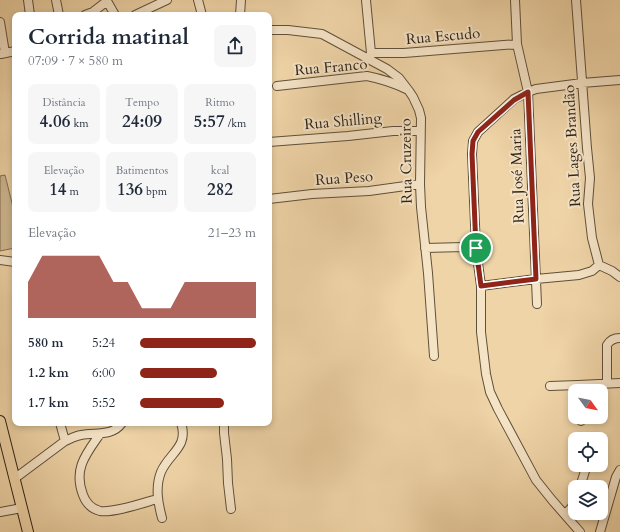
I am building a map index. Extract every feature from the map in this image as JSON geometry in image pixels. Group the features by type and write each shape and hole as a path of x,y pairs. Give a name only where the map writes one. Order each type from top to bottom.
{"main road":[{"path":"0,421 28,532"}],"street":[{"path":"28,0 30,12"},
{"path":"56,0 58,12"},
{"path":"141,12 167,0"},
{"path":"198,0 201,12"},
{"path":"240,12 241,0"},
{"path":"366,0 370,56"},
{"name":"Rua José Maria","path":"516,0 518,44 528,92 537,304"},
{"name":"Rua Lages Brandão","path":"576,0 590,178 588,204 592,238 599,265"},
{"path":"92,12 108,1 114,12"},
{"path":"0,22 2,54 12,52"},
{"name":"Rua Cruzeiro","path":"272,30 288,30 322,34 370,56 399,78 413,97 421,118 421,207 434,356"},
{"name":"Rua Escudo","path":"370,56 518,44"},
{"name":"Rua Franco","path":"277,86 367,76 386,80 409,91"},
{"path":"580,532 536,480 490,392 486,374 481,332 481,286 476,248 472,154 473,141 478,132 492,118 514,100 528,92 536,89 582,83 620,80"},
{"name":"Rua Shilling","path":"272,142 394,131 420,131"},
{"name":"Rua Peso","path":"272,199 312,194 369,191 420,184"},
{"path":"425,248 476,248"},
{"path":"0,260 12,260"},
{"path":"481,286 588,273 599,265 612,271 620,277"},
{"path":"607,383 607,345 613,339 620,338"},
{"path":"601,384 620,383"},
{"path":"550,386 568,387"},
{"path":"61,426 65,441"},
{"path":"14,479 65,441 81,435 110,432 118,429 120,426"},
{"path":"162,518 157,499 160,473 182,442 182,426"},
{"path":"224,426 231,509"},
{"path":"100,434 81,466 79,479 80,487 88,504 92,508 101,511 112,511 157,499"},
{"path":"600,532 616,477 620,470"},
{"path":"0,512 22,508"},
{"path":"565,514 568,511"}],"shaded area":[{"path":"5,175 12,203 12,249 0,251 0,176"}],"route":[{"path":"528,92 536,279 481,286 476,248 472,154 473,141 478,132 492,118 514,100 528,92"}]}
